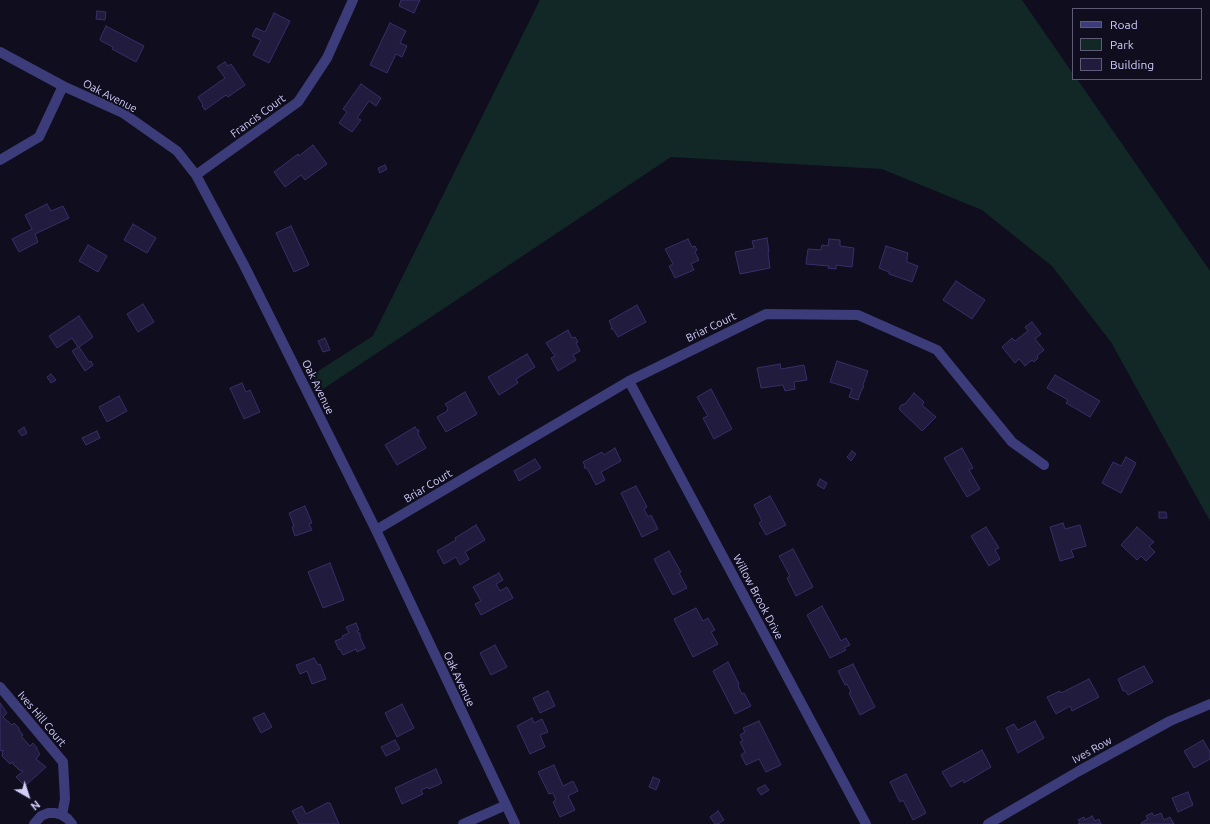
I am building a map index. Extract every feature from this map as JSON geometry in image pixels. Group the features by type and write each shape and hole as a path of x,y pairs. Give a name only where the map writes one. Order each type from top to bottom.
{"street":[{"name":"Francis Court","path":"196,175 298,102 327,58 353,0"},
{"name":"Oak Avenue","path":"0,52 63,86 123,113 177,151 196,175 244,265 376,530 515,824"},
{"path":"0,160 38,137 63,86"},
{"name":"Briar Court","path":"376,530 629,381 766,314 858,315 937,350 1012,442 1044,465"},
{"name":"Willow Brook Drive","path":"629,381 866,824"},
{"name":"Ives Hill Court","path":"0,687 62,762 65,799 62,815"},
{"name":"Ives Row","path":"988,824 1079,771 1170,721 1210,704"},
{"path":"463,824 506,805"},
{"path":"34,824 41,816 48,813 62,815 72,824"}],"green space":[{"path":"540,0 1022,0 1072,73 1072,80 1078,80 1210,271 1210,521 1111,342 1052,266 982,210 882,169 671,157 320,391 312,375 373,336"}],"building":[{"path":"401,0 420,0 414,13 399,6"},
{"path":"97,11 106,12 105,20 96,19"},
{"path":"274,13 290,21 269,63 253,55 261,40 252,36 256,28 265,32"},
{"path":"390,23 406,31 400,43 407,46 402,57 396,54 387,73 370,65"},
{"path":"106,26 144,46 136,62 112,49 113,47 101,41 100,39"},
{"path":"225,62 228,66 231,64 245,85 228,97 226,95 205,110 198,97 225,78 217,67"},
{"path":"361,84 381,98 376,106 369,101 357,118 361,120 352,132 339,123 347,112 343,109"},
{"path":"313,145 327,164 305,180 301,175 285,187 274,172"},
{"path":"385,165 387,169 380,173 378,168"},
{"path":"47,204 51,211 63,206 69,218 35,234 38,242 19,252 12,239 32,229 25,215"},
{"path":"133,224 156,238 147,253 124,240"},
{"path":"291,226 309,265 294,272 276,233"},
{"path":"767,238 770,268 740,274 735,252 754,248 752,241"},
{"path":"688,239 692,247 695,246 697,250 695,252 699,260 691,264 694,270 675,278 669,266 673,264 665,249"},
{"path":"829,239 840,240 840,246 854,248 852,267 836,265 836,269 828,268 829,266 806,264 808,249 821,250 822,245 828,246"},
{"path":"88,245 107,256 98,272 79,261"},
{"path":"886,246 908,253 907,262 918,266 912,282 889,274 889,272 879,268"},
{"path":"956,281 985,300 972,319 943,300"},
{"path":"143,304 154,322 138,332 127,314"},
{"path":"637,305 646,322 618,337 613,329 611,329 612,327 609,321"},
{"path":"79,316 93,337 79,347 89,362 91,361 93,365 85,371 72,351 78,347 72,338 57,348 49,336"},
{"path":"1032,322 1041,334 1035,339 1044,350 1037,356 1038,358 1034,362 1032,360 1025,366 1019,359 1015,363 1002,347 1012,338 1015,341 1028,331 1025,327"},
{"path":"568,330 572,338 575,337 578,342 576,343 580,351 573,355 576,360 558,371 551,358 555,356 546,343"},
{"path":"325,338 330,350 323,352 318,341"},
{"path":"527,354 535,367 516,379 518,383 499,395 488,377"},
{"path":"837,361 868,371 863,385 864,387 858,400 849,397 852,389 830,382"},
{"path":"780,364 781,369 804,365 807,380 794,382 795,389 785,391 783,385 761,388 757,368"},
{"path":"51,374 56,380 51,383 47,377"},
{"path":"1055,375 1100,401 1090,417 1066,403 1068,400 1047,388"},
{"path":"242,383 246,392 250,390 260,412 244,419 230,388"},
{"path":"711,389 732,429 714,439 703,418 708,416 697,397"},
{"path":"465,392 477,414 446,432 437,417 447,411 448,408 445,404"},
{"path":"914,393 924,402 922,405 936,417 922,431 899,409 901,405 905,404"},
{"path":"119,396 127,411 107,422 99,407"},
{"path":"24,427 27,433 22,436 18,431"},
{"path":"415,427 419,430 418,434 426,448 397,465 385,445"},
{"path":"97,431 100,438 86,445 82,438"},
{"path":"615,448 621,461 601,472 605,480 596,485 587,468 584,468 585,466 583,462 602,452 604,455"},
{"path":"962,448 973,468 969,470 980,489 967,497 944,458"},
{"path":"852,451 856,454 851,461 847,457"},
{"path":"1126,457 1136,463 1121,493 1102,483 1113,462 1121,466"},
{"path":"535,459 541,468 519,481 514,471"},
{"path":"820,479 827,483 824,489 817,485"},
{"path":"636,486 647,507 644,509 648,517 651,515 658,529 642,537 621,493"},
{"path":"770,496 786,525 766,535 759,523 762,521 754,505"},
{"path":"305,506 312,523 309,524 312,530 295,536 292,527 294,526 289,513"},
{"path":"1159,512 1166,512 1167,518 1159,518"},
{"path":"1063,523 1065,529 1080,525 1086,546 1071,550 1074,557 1060,561 1050,527"},
{"path":"476,525 485,540 465,552 469,559 460,565 456,557 444,564 437,551 456,540 455,538"},
{"path":"986,527 999,548 995,550 1000,559 989,566 971,536"},
{"path":"1137,527 1154,542 1149,546 1155,552 1146,561 1141,556 1137,560 1121,545"},
{"path":"793,549 813,587 796,596 787,578 790,576 779,556"},
{"path":"669,551 681,572 679,573 687,588 673,595 654,559"},
{"path":"330,563 344,600 323,608 308,572"},
{"path":"499,573 503,580 496,584 500,591 507,587 513,598 481,615 475,604 481,601 473,587"},
{"path":"822,606 841,641 846,638 850,645 844,648 846,650 830,658 807,615"},
{"path":"696,608 703,621 708,618 715,630 711,632 718,644 693,657 674,619"},
{"path":"356,623 359,630 357,631 360,633 360,637 365,648 357,652 356,649 343,655 335,641 343,638 342,636 349,633 346,627"},
{"path":"495,645 507,667 491,675 480,653"},
{"path":"314,658 318,665 320,664 326,679 312,684 307,671 300,674 296,665"},
{"path":"728,662 739,684 738,686 742,694 744,693 751,706 735,714 713,671"},
{"path":"853,664 875,707 860,715 849,693 851,692 847,684 845,685 838,671"},
{"path":"1144,666 1153,682 1128,695 1126,691 1123,691 1118,679"},
{"path":"1089,679 1099,697 1072,711 1070,706 1056,714 1047,697 1060,691 1061,693"},
{"path":"548,691 555,706 540,713 533,698"},
{"path":"0,703 7,713 3,717 12,725 14,723 19,728 23,735 21,736 30,746 33,743 40,754 36,759 46,767 26,785 16,777 23,771 19,770 13,762 10,764 2,756 3,750 0,750"},
{"path":"402,704 414,728 397,737 385,713"},
{"path":"264,713 272,727 261,733 253,718"},
{"path":"532,718 534,723 542,719 548,732 540,735 545,747 530,754 517,726"},
{"path":"759,721 781,765 766,772 759,759 746,765 741,755 745,752 740,742 743,741 740,735 745,732 743,728"},
{"path":"1035,721 1044,738 1018,753 1006,728 1014,724 1018,730"},
{"path":"395,740 400,749 386,756 381,747"},
{"path":"1203,740 1210,752 1210,759 1194,768 1184,751"},
{"path":"982,750 991,767 964,783 963,780 951,787 942,772"},
{"path":"554,765 563,786 573,781 578,791 568,796 575,810 560,817 553,802 556,800 553,793 549,794 538,772"},
{"path":"436,769 442,783 429,789 428,787 421,790 423,794 402,804 395,788"},
{"path":"906,774 926,813 913,820 903,800 900,802 890,782"},
{"path":"653,777 660,780 656,790 649,787"},
{"path":"765,785 769,790 761,795 757,789"},
{"path":"1188,792 1193,805 1178,812 1172,798"},
{"path":"327,803 330,803 339,824 299,824 292,811 302,806 306,814"},
{"path":"718,811 724,820 718,824 715,824 710,817"},
{"path":"1152,813 1154,816 1161,813 1164,820 1170,817 1174,824 1141,824 1148,819 1146,816"},
{"path":"1092,816 1095,821 1099,819 1101,824 1078,824 1080,823 1078,820 1084,817 1085,820"}]}
